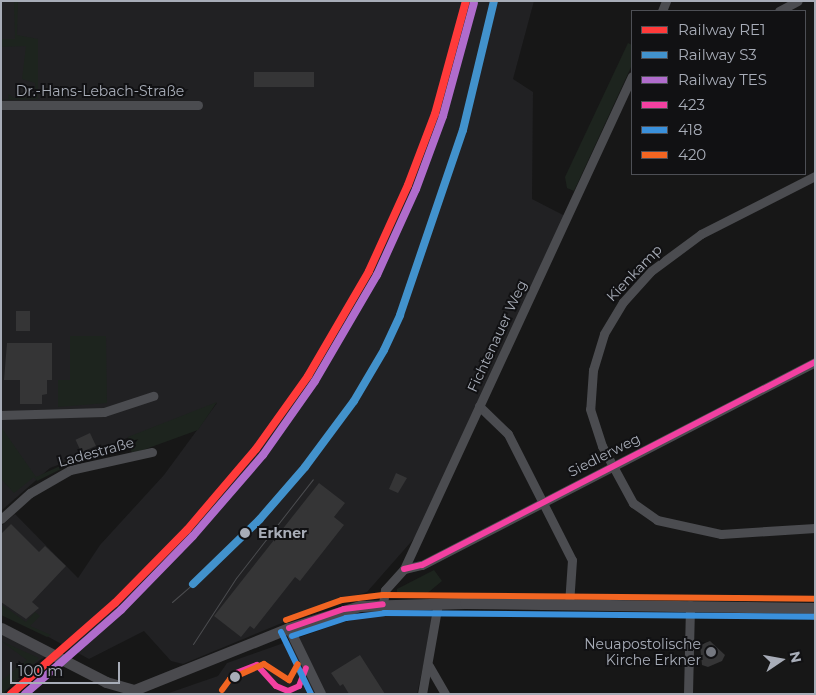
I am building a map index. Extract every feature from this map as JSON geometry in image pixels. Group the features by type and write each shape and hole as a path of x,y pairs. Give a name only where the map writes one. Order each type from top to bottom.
{"main road":[{"path":"1,628 106,682 134,690 289,628 344,609 383,604 690,605 815,608"}],"street":[{"path":"781,10 798,1"},
{"name":"Fichtenauer Weg","path":"383,604 385,590 404,569 631,78"},
{"name":"Dr.-Hans-Lebach-Straße","path":"1,105 198,105"},
{"name":"Kienkamp","path":"815,176 671,253 613,316 596,354 590,409 594,427 612,466 633,503 665,523 733,535 815,528"},
{"name":"Siedlerweg","path":"404,569 422,565 815,362"},
{"path":"1,414 104,412 153,396"},
{"path":"479,406 508,434 572,560 569,604"},
{"name":"Ladestraße","path":"1,520 30,492 70,470 152,452"},
{"path":"422,694 438,603"},
{"path":"688,694 690,605"},
{"path":"289,628 321,694"},
{"path":"428,664 445,694"}],"shaded area":[{"path":"1,1 534,1 513,79 533,92 532,199 565,216 418,534 367,592 328,604 183,664 171,661 144,631 89,659 1,611 1,526 15,514 78,578 100,545 164,475 217,403 50,468 1,511"},
{"path":"14,1 18,1 17,35 38,39 38,99 1,100 9,99 8,94 14,98 36,97 35,83 22,79 26,46 1,47 1,39 15,39"},
{"path":"628,43 631,44 631,67 574,191 567,188 565,177"},
{"path":"70,336 106,336 107,403 58,407 58,380 70,380"},
{"path":"217,402 198,430 132,454 128,437"},
{"path":"1,427 36,477 97,449 99,457 69,465 37,481 34,477 14,493 1,479"},
{"path":"434,570 442,581 424,596 397,597 397,589"},
{"path":"1,604 26,622 35,612 40,616 30,626 51,635 47,637 1,615"},
{"path":"386,612 431,613 433,621 417,694 166,694 218,676 227,663 340,623"},
{"path":"1,632 46,656 20,674 21,677 2,694"},
{"path":"1,641 39,658 2,694 1,681 27,660"}],"building":[{"path":"254,72 314,72 314,87 254,87"},
{"path":"16,311 30,311 30,331 16,331"},
{"path":"7,343 52,343 52,380 47,380 47,394 42,395 42,404 20,404 20,380 4,380"},
{"path":"90,433 96,446 81,452 75,440"},
{"path":"396,473 407,478 398,493 389,489"},
{"path":"319,483 345,503 334,517 344,525 300,581 295,577 254,629 250,626 241,637 214,616"},
{"path":"11,524 39,552 45,546 66,566 32,602 39,608 26,619 1,602 1,534"},
{"name":"Neuapostolische Kirche Erkner","path":"710,641 725,655 722,661 708,667 702,665 700,645"},
{"path":"360,655 385,694 349,694 343,684 340,686 331,673"}],"tram line":[{"path":"193,644 236,578 313,479"},
{"path":"172,602 193,584"}],"rail line":[{"name":"RE1","path":"11,694 115,603 187,530 256,449 308,376 369,271 408,185 435,114 466,1"},
{"name":"S3","path":"193,584 260,519 305,467 354,401 384,350 400,315 463,130 494,1"},
{"name":"TES","path":"25,694 121,610 193,536 263,455 315,381 377,275 416,189 443,116 474,3"}],"transit line":[{"name":"423","path":"404,569 422,565 815,362"},
{"name":"420","path":"286,620 342,600 383,595 815,599"},
{"name":"423","path":"289,628 344,609 383,604"},
{"name":"418","path":"292,636 346,618 384,613 815,617"},
{"name":"418","path":"281,632 311,694"},
{"name":"420","path":"222,690 230,679 264,664 289,680 298,664"},
{"name":"423","path":"236,673 257,665 276,686 288,691 299,686 306,668"}],"place":[{"name":"Erkner","path":"245,533"},
{"name":"Neuapostolische Kirche Erkner","path":"711,652"}]}
